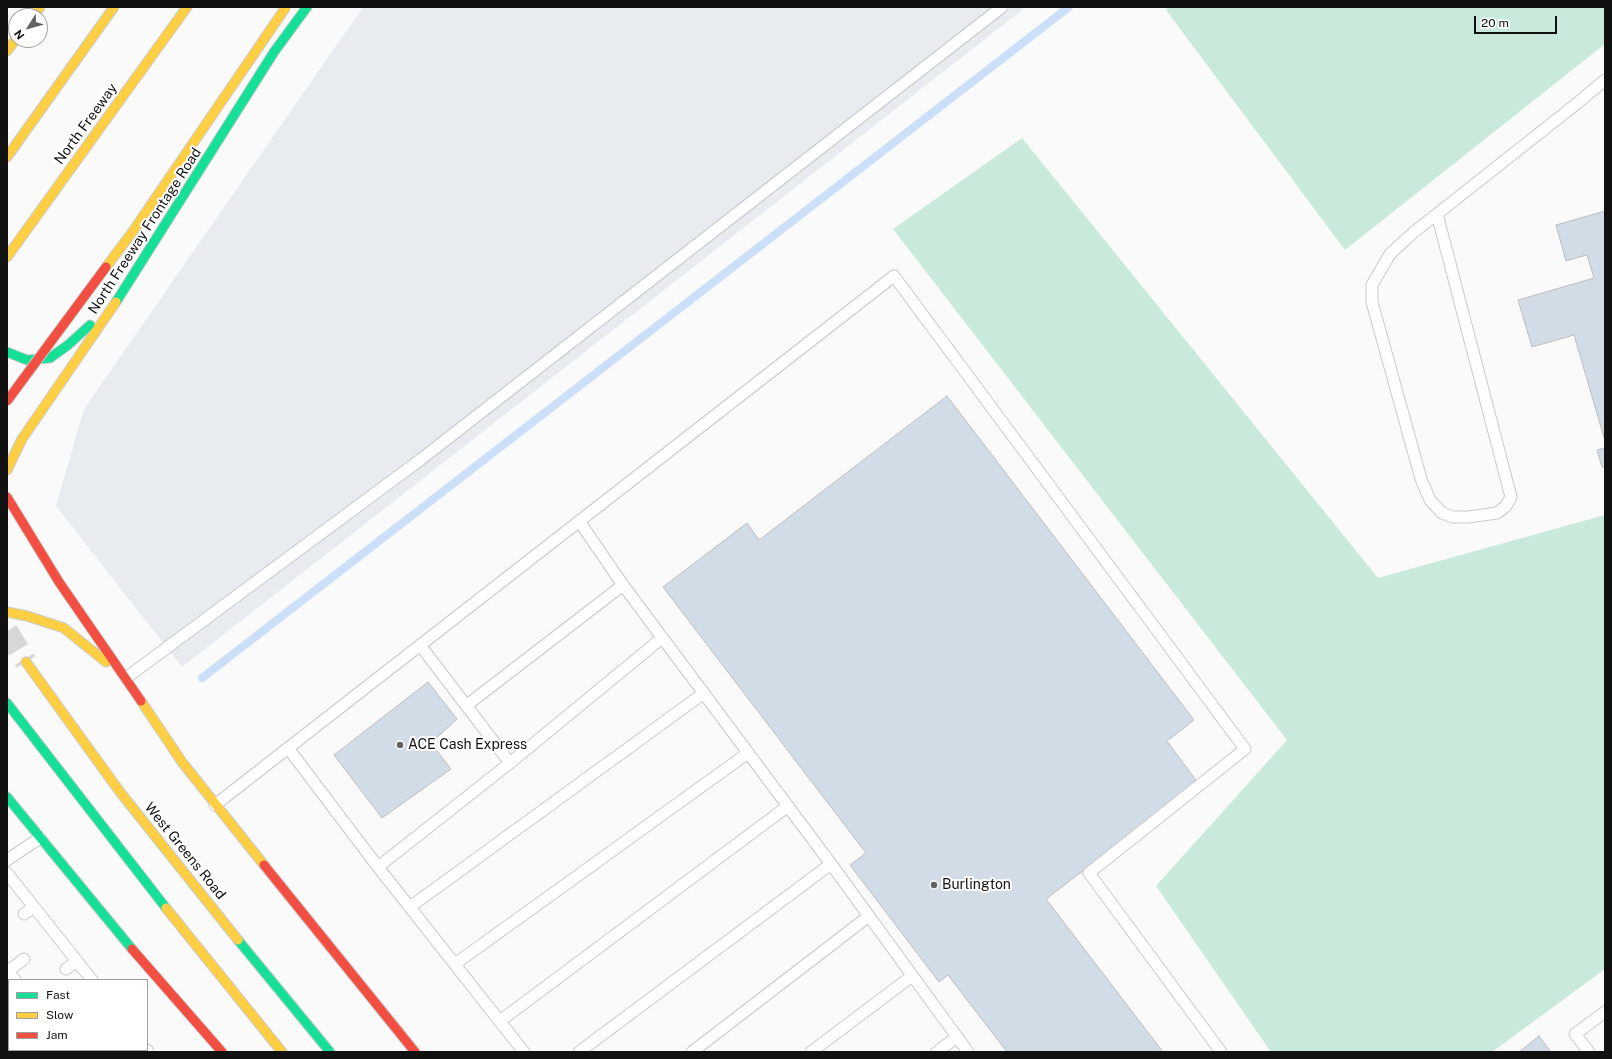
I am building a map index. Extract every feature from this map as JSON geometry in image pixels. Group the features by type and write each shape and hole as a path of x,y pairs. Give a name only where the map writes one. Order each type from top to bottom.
{"main road":[{"path":"7,157 114,7"},
{"name":"North Freeway","path":"7,257 187,7"},
{"path":"7,401 131,234 286,7"},
{"name":"North Freeway Frontage Road","path":"7,470 22,439 124,291 274,52 308,7"},
{"path":"7,352 27,360 50,358 68,345 124,291"},
{"path":"7,497 59,582 182,762 215,805 415,1052"},
{"path":"7,612 27,616 64,628 126,678"},
{"name":"West Greens Road","path":"26,662 120,792 330,1052"},
{"path":"7,703 150,889 282,1052"},
{"path":"7,797 116,930 222,1052"}],"lane":[{"path":"126,678 420,460 1002,7"},
{"path":"1437,214 1511,497 1506,506 1497,513 1468,517 1453,517 1442,513 1430,500 1421,480 1372,302 1372,285 1390,254 1437,214 1605,80"},
{"path":"215,805 894,276 1245,748 1089,873 1221,1052"},
{"path":"579,521 623,585 831,864 968,1052"},
{"path":"467,706 623,585"},
{"path":"378,867 510,763 662,638"},
{"path":"420,645 510,763"},
{"path":"410,907 704,694"},
{"path":"288,748 378,867 524,1052"},
{"path":"455,964 748,753"},
{"path":"500,1022 788,806"},
{"path":"7,860 40,838"},
{"path":"579,1052 831,864"},
{"path":"7,873 91,979"},
{"path":"24,914 34,907"},
{"path":"692,1052 869,916"},
{"path":"47,942 56,935"},
{"path":"10,974 24,959"},
{"path":"66,969 77,961"},
{"path":"811,1052 912,976"},
{"path":"1589,1052 1576,1034 1605,1012"},
{"path":"937,1052 957,1037"}],"shaded area":[{"path":"363,7 1026,7 182,667 56,506 84,409"}],"green space":[{"path":"1169,7 1605,7 1605,44 1345,250 1166,10"},
{"path":"1022,138 1378,578 1605,515 1605,969 1492,1052 1271,1052 1156,886 1287,740 893,229"}],"building":[{"path":"1605,211 1605,441 1574,335 1532,347 1518,300 1594,278 1587,255 1566,261 1556,225"},
{"path":"947,396 1194,720 1167,741 1198,783 1046,899 1163,1052 1007,1052 948,975 939,982 850,865 866,853 663,587 747,523 759,540"},
{"path":"1605,448 1605,467 1602,467 1597,450"},
{"path":"428,682 457,719 431,743 451,769 382,818 334,755"},
{"path":"1539,1036 1551,1052 1519,1052"},
{"path":"40,1051 40,1052 15,1052"}],"waterway":[{"path":"202,678 1069,7"}],"tunnel":[{"path":"7,631 26,662"}],"traffic: fast":[{"path":"116,302 274,52 307,7"},
{"path":"7,352 27,360 50,358 68,345 90,325"},
{"path":"7,703 166,908"},
{"path":"7,797 132,949"},
{"path":"238,940 330,1052"}],"traffic: slow":[{"path":"7,157 114,7"},
{"path":"7,257 187,7"},
{"path":"106,267 131,234 286,7"},
{"path":"7,470 22,439 116,302"},
{"path":"7,612 27,616 64,628 106,662"},
{"path":"26,662 120,792 238,940"},
{"path":"141,701 182,762 264,865"},
{"path":"166,908 282,1052"}],"traffic: jam":[{"path":"7,401 106,267"},
{"path":"7,497 59,582 141,701"},
{"path":"264,865 415,1052"},
{"path":"132,949 222,1052"}],"place":[{"name":"ACE Cash Express","path":"400,745"},
{"name":"Burlington","path":"934,885"}]}
